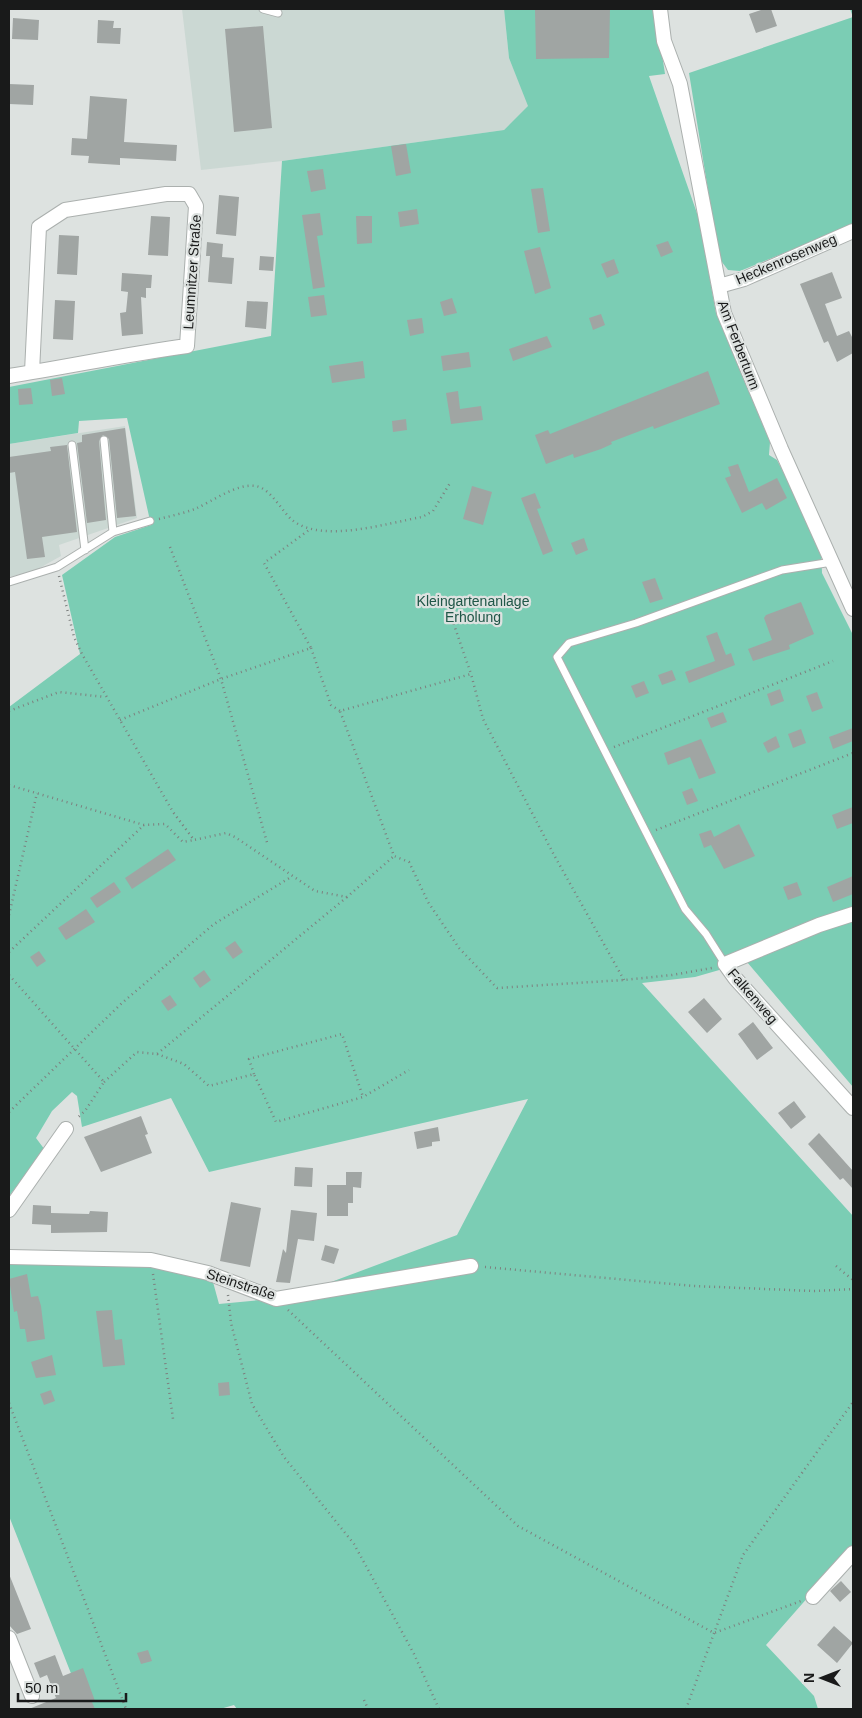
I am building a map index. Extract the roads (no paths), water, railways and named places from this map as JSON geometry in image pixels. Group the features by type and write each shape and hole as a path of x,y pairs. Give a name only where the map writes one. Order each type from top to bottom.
{"street":[{"name":"Am Ferberturm","path":"660,9 664,41 680,84 724,313 738,349 853,609"},
{"name":"Leumnitzer Straße","path":"9,376 187,346 196,206 189,194 166,194 65,210 38,227 32,372"},
{"name":"Heckenrosenweg","path":"719,286 744,279 853,231"},
{"name":"Falkenweg","path":"853,914 819,925 725,964 735,978 853,1108"},
{"path":"9,1210 66,1129"},
{"name":"Steinstraße","path":"9,1258 151,1260 208,1273 276,1299 471,1266"},
{"path":"813,1597 853,1552"},
{"path":"9,1638 32,1696"}],"lane":[{"path":"263,9 278,13"},
{"path":"104,440 113,532"},
{"path":"72,445 85,550"},
{"path":"9,582 57,567 113,532 150,521"},
{"path":"725,964 706,934 685,909 557,657 569,643 636,624 782,570 832,562"}],"park label":[{"name":"Kleingartenanlage Erholung","path":"473,610"}]}
